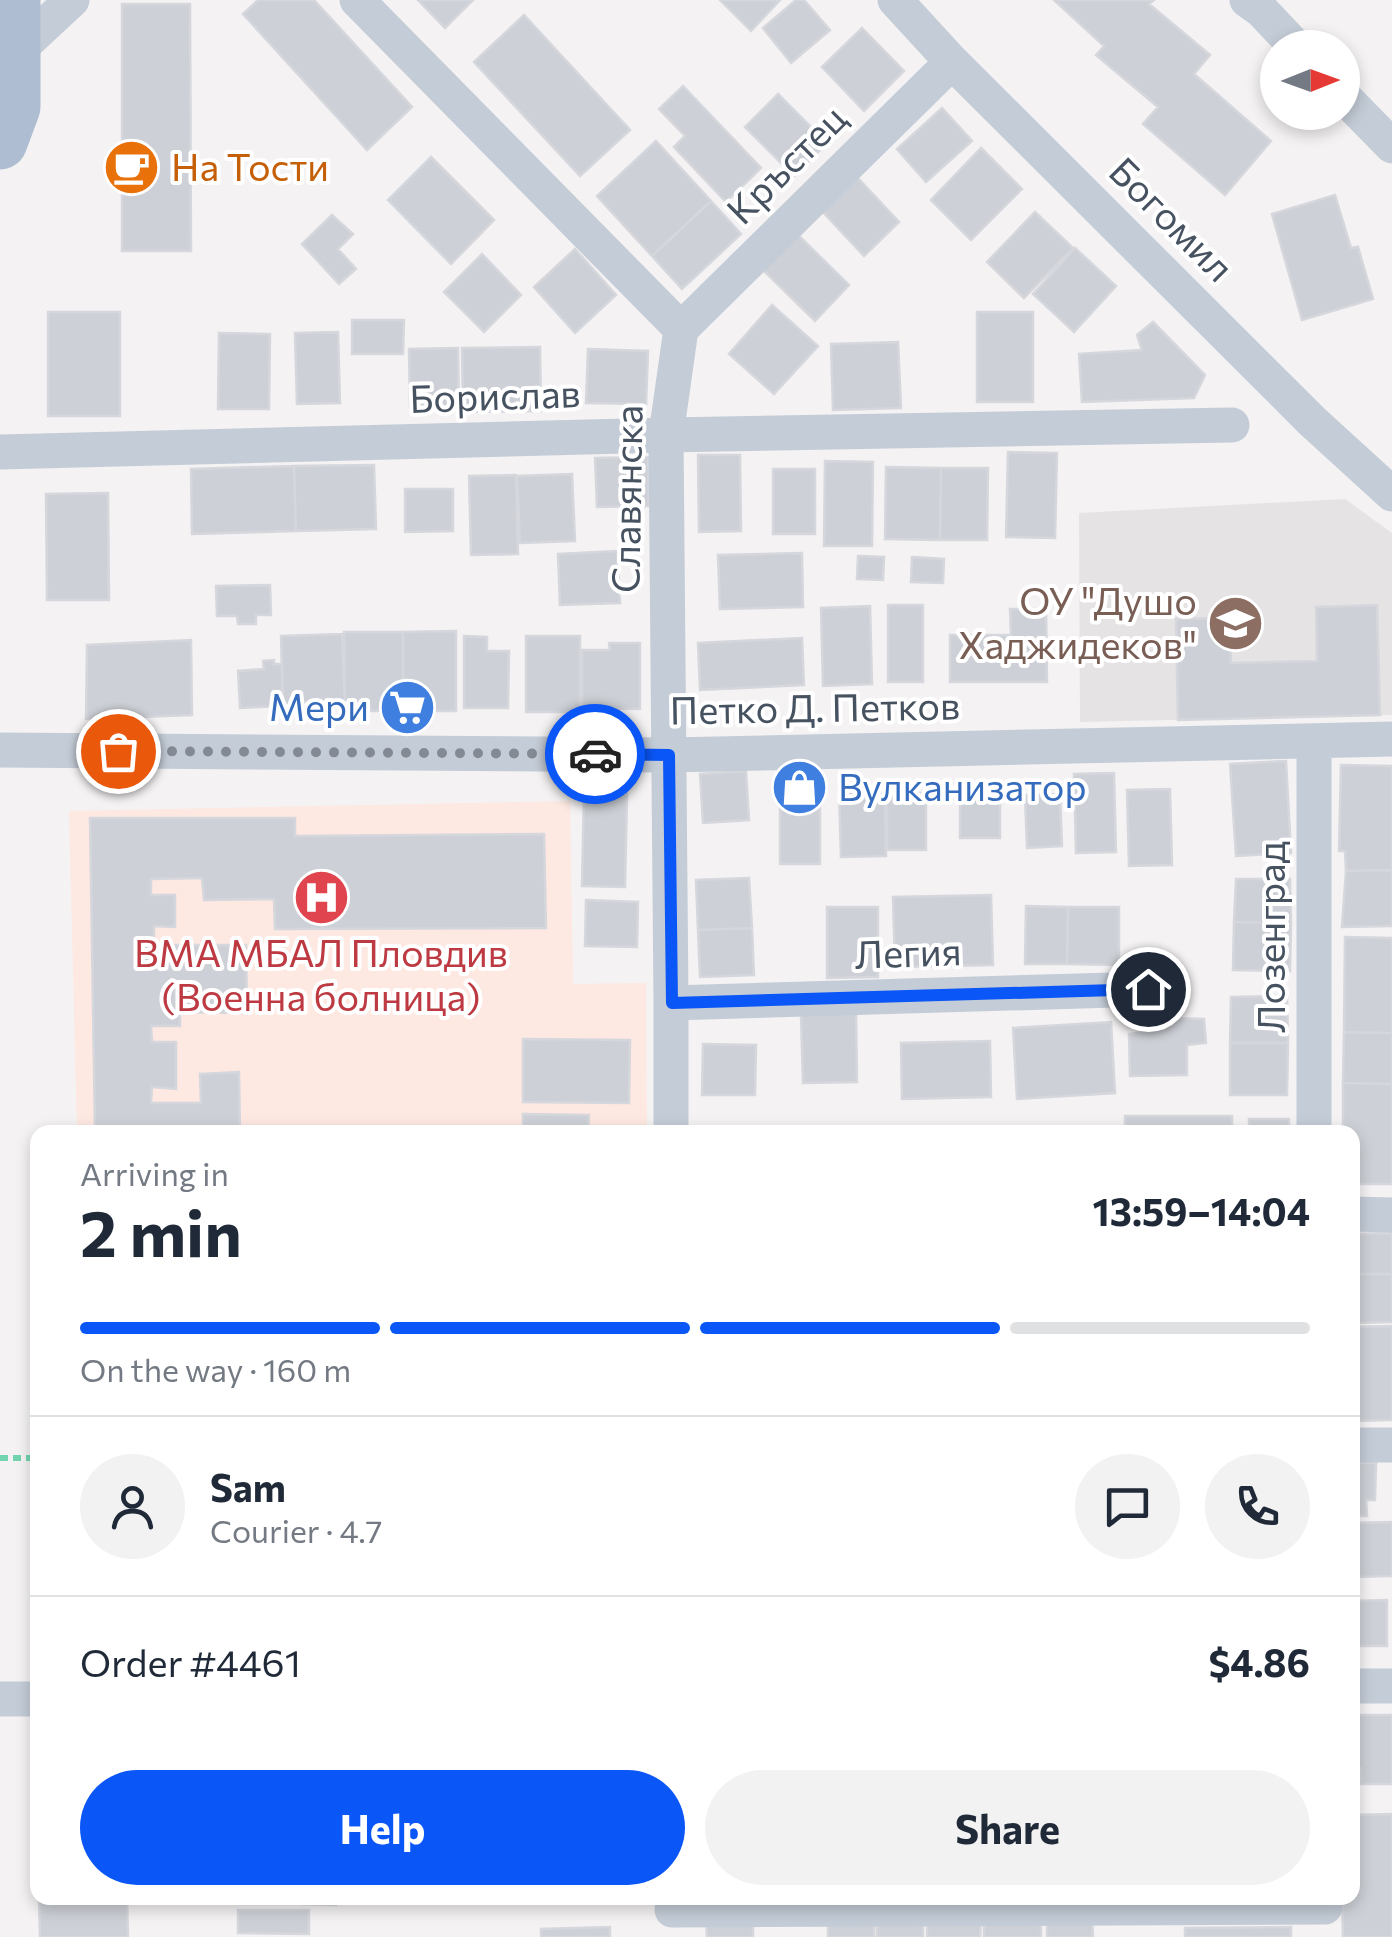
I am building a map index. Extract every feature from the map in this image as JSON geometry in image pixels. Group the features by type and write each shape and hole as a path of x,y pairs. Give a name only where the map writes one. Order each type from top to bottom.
{"main road":[{"path":"0,142 14,107 13,0"}],"street":[{"path":"14,54 72,0"},
{"path":"357,0 681,329"},
{"name":"Богомил","path":"895,0 952,62 1313,422 1392,494"},
{"path":"1247,0 1280,30"},
{"name":"Кръстец","path":"681,329 952,62"},
{"path":"1360,113 1392,146"},
{"name":"Славянска","path":"670,1125 666,434 681,329"},
{"name":"Борислав","path":"0,452 666,434 1232,426"},
{"name":"Петко Д. Петков","path":"0,750 669,755 1392,739"},
{"name":"Лозенград","path":"1314,742 1314,1125"},
{"name":"Легия","path":"672,1003 1148,989"},
{"path":"1360,1214 1392,1215"},
{"path":"1360,1445 1392,1445"},
{"path":"1360,1686 1392,1686"},
{"path":"0,1699 30,1699"},
{"path":"672,1915 1326,1914"}],"path":[{"path":"0,1458 30,1458"}],"shaded area":[{"name":"ОУ \"Душо Хаджидеков\"","path":"1345,499 1392,533 1392,715 1080,722 1079,513"},
{"name":"ВМА МБАЛ Пловдив (Военна болница)","path":"570,801 573,984 646,983 647,1125 77,1125 69,811"}],"building":[{"path":"258,0 314,0 412,107 367,150 243,14"},
{"path":"418,0 473,0 445,28"},
{"path":"720,0 780,0 751,31"},
{"path":"796,0 804,0 830,30 791,63 763,28"},
{"path":"1054,0 1154,0 1149,4 1210,55 1194,74 1271,141 1225,195 1143,124 1158,107 1096,55 1104,46"},
{"path":"122,4 190,4 191,251 122,251"},
{"path":"524,15 630,130 580,176 474,62"},
{"path":"862,28 904,71 864,111 822,67"},
{"path":"683,86 761,168 726,202 674,147 685,136 659,109"},
{"path":"778,94 827,143 794,176 745,127"},
{"path":"942,108 972,141 926,182 897,149"},
{"path":"656,141 711,201 652,256 597,196"},
{"path":"981,148 1022,189 971,240 931,200"},
{"path":"431,157 494,220 451,264 388,200"},
{"path":"857,177 899,222 864,256 821,210"},
{"path":"1335,195 1351,248 1358,247 1373,299 1302,320 1272,214"},
{"path":"711,201 741,234 682,289 652,256"},
{"path":"1035,212 1073,248 1024,298 987,262"},
{"path":"332,215 353,234 338,249 356,269 339,284 302,244"},
{"path":"797,234 849,285 815,321 763,270"},
{"path":"1075,248 1116,286 1074,332 1033,294"},
{"path":"575,249 616,295 575,333 534,287"},
{"path":"482,254 521,295 484,332 444,292"},
{"path":"772,305 818,346 774,394 729,354"},
{"path":"48,312 120,312 120,416 48,416"},
{"path":"977,312 1033,312 1033,402 977,402"},
{"path":"352,320 404,320 403,354 352,354"},
{"path":"1153,322 1205,375 1194,398 1082,402 1079,354 1142,350 1137,335"},
{"path":"338,332 340,403 297,404 295,333"},
{"path":"219,333 270,334 269,409 218,409"},
{"path":"898,342 901,408 833,410 831,344"},
{"path":"540,347 541,411 463,412 462,348"},
{"path":"458,348 459,406 410,407 409,349"},
{"path":"588,349 648,351 646,404 586,403"},
{"path":"1008,452 1057,453 1055,538 1006,537"},
{"path":"698,455 740,455 741,531 699,532"},
{"path":"648,457 649,506 597,507 595,458"},
{"path":"825,461 873,462 872,546 824,546"},
{"path":"374,465 376,529 296,531 294,466"},
{"path":"294,466 296,531 192,534 191,469"},
{"path":"886,467 941,468 940,540 885,539"},
{"path":"941,468 988,468 987,540 940,540"},
{"path":"773,469 815,469 815,534 773,534"},
{"path":"572,474 575,541 520,543 517,476"},
{"path":"516,475 518,554 471,555 469,476"},
{"path":"405,489 453,489 453,531 405,532"},
{"path":"108,493 109,600 47,600 46,494"},
{"path":"617,551 620,603 560,605 558,554"},
{"path":"802,553 803,607 720,609 718,555"},
{"path":"858,556 884,557 883,580 857,579"},
{"path":"912,557 944,559 943,583 911,582"},
{"path":"270,585 271,615 256,615 256,624 238,624 237,616 217,616 216,586"},
{"path":"888,605 923,605 923,682 888,682"},
{"name":"ОУ \"Душо Хаджидеков\"","path":"1377,605 1380,715 1178,720 1176,619 1230,618 1231,663 1317,661 1316,607"},
{"path":"870,606 872,684 823,686 821,608"},
{"path":"1010,609 1046,609 1047,682 950,682 950,635 1011,635"},
{"path":"456,631 456,711 403,711 403,632"},
{"path":"344,632 403,632 403,711 345,711"},
{"path":"342,634 345,705 283,708 281,636"},
{"path":"464,636 487,637 487,651 509,651 508,708 464,708"},
{"path":"526,636 580,636 580,712 526,712"},
{"path":"802,638 804,685 700,690 698,643"},
{"path":"191,640 192,715 86,719 87,645"},
{"path":"609,643 640,643 640,709 582,708 582,650 610,650"},
{"path":"274,660 274,664 282,664 283,706 240,708 238,671 264,669 263,661"},
{"path":"1286,761 1291,853 1236,856 1230,764"},
{"path":"1341,765 1392,766 1392,870 1346,871 1345,851 1339,851"},
{"path":"746,771 749,820 703,823 700,774"},
{"path":"1114,773 1116,852 1076,853 1074,774"},
{"path":"885,788 886,856 841,857 839,789"},
{"path":"1170,789 1172,865 1129,866 1127,790"},
{"path":"584,793 627,794 625,887 582,886"},
{"path":"887,793 926,793 926,850 887,850"},
{"path":"1060,794 1062,846 1027,848 1025,795"},
{"path":"780,795 820,795 820,864 780,864"},
{"path":"960,796 1000,796 1000,838 960,838"},
{"path":"90,818 295,818 295,836 544,834 546,928 275,929 274,899 204,900 202,878 151,879 151,895 175,895 175,927 154,926 154,945 246,945 247,1013 180,1012 180,1026 151,1026 152,1042 176,1042 176,1089 152,1087 151,1103 201,1103 200,1074 239,1072 240,1125 95,1125"},
{"path":"1392,870 1392,926 1342,927 1346,871"},
{"path":"749,878 752,928 698,930 696,880"},
{"path":"1236,879 1290,879 1291,923 1234,922"},
{"path":"991,895 993,965 895,967 893,897"},
{"path":"586,900 638,902 637,947 585,946"},
{"path":"1026,906 1068,907 1067,964 1025,964"},
{"path":"827,907 878,907 878,977 827,978"},
{"path":"1068,907 1119,907 1119,965 1067,964"},
{"path":"1234,922 1291,923 1290,971 1233,970"},
{"path":"752,928 754,975 700,977 698,930"},
{"path":"1345,937 1392,938 1392,1033 1344,1032"},
{"path":"1287,996 1288,1043 1230,1043 1231,997"},
{"path":"856,1013 857,1082 803,1083 801,1014"},
{"path":"1165,1018 1204,1019 1206,1043 1187,1045 1187,1075 1130,1076 1129,1034 1164,1029"},
{"path":"1111,1022 1115,1093 1017,1099 1013,1028"},
{"path":"1344,1032 1392,1033 1392,1084 1343,1083"},
{"path":"523,1039 630,1040 629,1103 523,1102"},
{"path":"990,1041 991,1097 902,1099 901,1043"},
{"path":"1230,1043 1288,1043 1287,1095 1230,1095"},
{"path":"703,1044 756,1045 755,1095 702,1095"},
{"path":"1343,1083 1392,1084 1392,1184 1360,1184 1360,1125 1343,1125"},
{"path":"523,1114 589,1115 588,1125 523,1125"},
{"path":"1125,1116 1232,1116 1232,1125 1125,1125"},
{"path":"1249,1119 1289,1119 1289,1125 1249,1125"},
{"path":"1392,1233 1392,1274 1360,1274 1360,1234"},
{"path":"1360,1274 1392,1274 1392,1322 1360,1323"},
{"path":"1392,1326 1392,1420 1360,1421 1360,1327"},
{"path":"1360,1463 1376,1463 1375,1500 1366,1500 1367,1516 1360,1516"},
{"path":"1392,1522 1392,1576 1360,1577 1360,1523"},
{"path":"1387,1600 1387,1646 1360,1646 1360,1601"},
{"path":"1360,1715 1392,1715 1392,1784 1361,1784"},
{"path":"1392,1814 1392,1937 1343,1937 1342,1905 1360,1905 1360,1815"},
{"path":"39,1905 127,1905 128,1937 40,1937"},
{"path":"238,1910 309,1910 309,1934 238,1933"},
{"path":"1092,1916 1093,1937 1047,1937 1047,1918"},
{"path":"753,1917 753,1937 707,1937 706,1918"},
{"path":"927,1919 981,1920 980,1937 927,1937"},
{"path":"1041,1919 1041,1937 984,1937 984,1920"},
{"path":"923,1921 923,1937 877,1937 877,1922"},
{"path":"874,1922 874,1937 828,1937 828,1923"},
{"path":"610,1927 610,1937 541,1937 541,1929"},
{"path":"1291,1927 1291,1937 1185,1937 1185,1928"}],"way so far":[{"path":"118,751 595,754"}],"place":[{"name":"На Тости","path":"132,168"},
{"name":"ОУ \"Душо Хаджидеков\"","path":"1236,624"},
{"name":"Мери","path":"408,708"},
{"name":"Вулканизатор","path":"799,788"},
{"name":"ВМА МБАЛ Пловдив (Военна болница)","path":"321,897"}],"route":[{"path":"595,754 669,755 672,1003 1148,989"}]}
